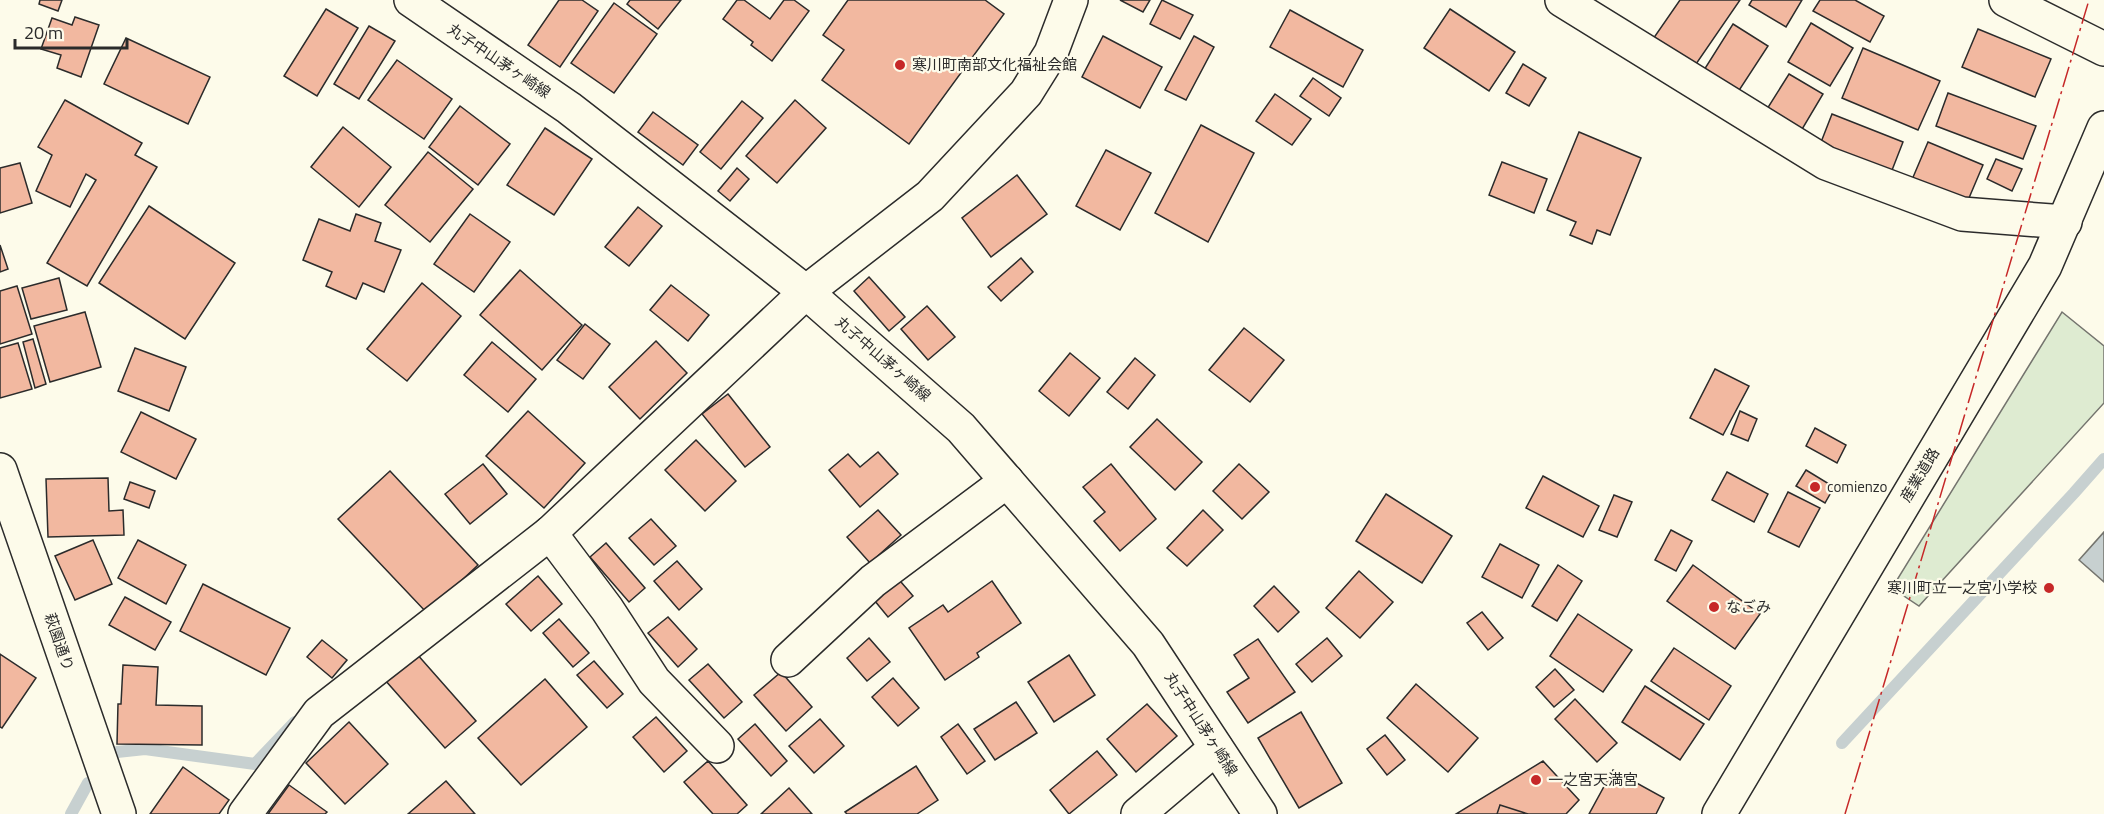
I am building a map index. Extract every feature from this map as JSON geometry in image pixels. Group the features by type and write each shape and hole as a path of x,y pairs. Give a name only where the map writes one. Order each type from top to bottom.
{"main road":[{"name":"丸子中山茅ヶ崎線","path":"411,0 569,108 806,292 961,428 1148,644 1260,814"},
{"path":"244,814 319,713 550,533 806,292 930,196 1026,93 1051,53 1071,0"},
{"path":"1562,0 1826,163 1962,214 2065,222"},
{"path":"2006,0 2104,49"},
{"name":"産業道路","path":"1719,814 2045,266 2104,128"},
{"name":"萩園通り","path":"0,470 113,799"},
{"path":"788,660 873,581 1007,481"},
{"path":"550,533 608,609 654,681 717,746"},
{"path":"1138,814 1216,748"},
{"path":"91,814 113,799"}],"green space":[{"path":"2062,312 2104,346 2104,403 1919,606 1892,588"}],"shaded area":[{"path":"2104,532 2104,582 2079,560"}],"building":[{"path":"40,0 62,0 58,11 39,4"},
{"path":"559,0 582,0 598,11 560,67 528,45"},
{"path":"630,0 681,0 658,29 627,4"},
{"path":"737,0 744,0 770,19 784,0 794,0 809,11 772,61 751,45 753,42 723,19"},
{"name":"寒川町南部文化福祉会館","path":"848,0 985,0 1004,14 909,144 822,80 844,50 823,35"},
{"path":"1120,0 1150,0 1143,12"},
{"path":"1162,0 1193,15 1180,39 1150,24"},
{"path":"1680,0 1740,0 1694,67 1653,39"},
{"path":"1752,0 1802,0 1786,27 1749,5"},
{"path":"1820,0 1855,0 1884,16 1870,42 1813,11"},
{"path":"614,3 657,34 614,93 571,63"},
{"path":"326,9 358,28 317,96 284,76"},
{"path":"1450,9 1515,52 1489,91 1424,48"},
{"path":"1290,10 1363,50 1343,87 1270,47"},
{"path":"75,17 99,25 81,77 57,68 61,55 41,49 52,18 72,25"},
{"path":"1811,23 1853,48 1830,86 1788,62"},
{"path":"1733,24 1768,46 1738,92 1704,70"},
{"path":"369,26 395,41 359,99 334,84"},
{"path":"1978,29 2051,59 2035,97 1962,67"},
{"path":"1103,36 1162,67 1140,108 1082,77"},
{"path":"1194,36 1214,47 1186,100 1165,90"},
{"path":"126,38 210,77 188,124 104,84"},
{"path":"1863,48 1940,81 1918,130 1842,98"},
{"path":"397,60 452,99 424,139 368,100"},
{"path":"1523,64 1546,78 1529,106 1506,93"},
{"path":"1789,74 1823,94 1801,131 1767,109"},
{"path":"1313,78 1341,98 1329,116 1300,96"},
{"path":"1948,93 2036,126 2023,159 1936,126"},
{"path":"1275,94 1311,119 1292,145 1256,121"},
{"path":"65,100 142,143 135,155 157,167 87,286 47,263 96,180 86,174 70,207 36,191 52,155 38,147"},
{"path":"795,100 826,128 777,183 746,156"},
{"path":"742,101 763,118 721,169 700,152"},
{"path":"460,106 510,144 478,185 429,147"},
{"path":"653,112 698,145 683,165 638,132"},
{"path":"1832,114 1903,142 1887,183 1816,155"},
{"path":"1201,125 1254,153 1208,242 1155,213"},
{"path":"343,127 391,167 359,207 311,167"},
{"path":"545,128 592,159 554,215 507,185"},
{"path":"1579,132 1641,158 1610,235 1597,230 1592,244 1570,235 1576,222 1547,210"},
{"path":"1928,142 1983,165 1966,205 1911,182"},
{"path":"1106,150 1151,173 1120,230 1076,206"},
{"path":"428,152 473,189 430,242 385,205"},
{"path":"1996,159 2022,169 2012,191 1987,179"},
{"path":"1502,162 1547,179 1534,213 1489,195"},
{"path":"20,163 32,203 0,213 0,168"},
{"path":"737,168 749,179 730,201 718,191"},
{"path":"1017,175 1047,214 991,257 962,218"},
{"path":"149,206 235,263 185,339 99,283"},
{"path":"638,207 662,226 629,266 605,247"},
{"path":"356,214 381,223 375,241 401,250 384,292 363,283 356,299 326,286 332,272 303,260 319,219 350,231"},
{"path":"470,214 510,242 474,292 434,264"},
{"path":"0,245 8,269 0,272"},
{"path":"1021,258 1033,272 1001,301 988,287"},
{"path":"520,270 582,325 542,370 480,315"},
{"path":"869,277 905,317 889,331 854,291"},
{"path":"59,278 67,310 31,319 22,288"},
{"path":"422,283 461,316 407,381 367,349"},
{"path":"671,285 709,315 688,341 650,310"},
{"path":"17,286 32,334 0,344 0,291"},
{"path":"927,306 955,337 928,360 901,329"},
{"path":"85,312 101,367 50,382 34,326"},
{"path":"585,324 610,344 583,379 557,360"},
{"path":"1244,328 1284,360 1250,402 1209,370"},
{"path":"33,339 46,384 35,388 23,342"},
{"path":"656,341 687,373 640,419 609,387"},
{"path":"492,342 536,379 508,412 464,375"},
{"path":"18,343 32,389 0,398 0,348"},
{"path":"135,348 186,367 169,411 118,391"},
{"path":"1070,353 1100,378 1069,416 1039,391"},
{"path":"1135,358 1155,375 1128,409 1107,392"},
{"path":"1715,369 1749,386 1723,435 1690,418"},
{"path":"728,394 770,447 745,467 702,414"},
{"path":"528,411 585,463 544,508 486,456"},
{"path":"1740,411 1757,419 1748,441 1731,434"},
{"path":"141,412 196,439 176,479 121,452"},
{"path":"1157,419 1202,462 1175,490 1130,447"},
{"path":"1815,428 1846,445 1837,463 1806,446"},
{"path":"696,440 736,481 705,511 665,470"},
{"path":"878,452 898,474 860,507 829,470 848,454 860,467"},
{"path":"483,464 507,494 470,524 445,494"},
{"path":"1111,464 1156,519 1120,551 1094,521 1105,512 1083,487"},
{"path":"1239,464 1269,492 1242,519 1213,491"},
{"name":"comienzo","path":"1806,470 1834,487 1825,503 1796,486"},
{"path":"390,471 478,565 427,613 338,519"},
{"path":"1727,472 1768,494 1754,522 1712,500"},
{"path":"1543,476 1599,506 1583,537 1526,508"},
{"path":"108,478 109,511 123,510 124,535 48,537 46,479"},
{"path":"130,482 155,491 149,508 124,499"},
{"path":"1788,492 1820,508 1799,547 1768,532"},
{"path":"1386,494 1452,536 1422,583 1356,541"},
{"path":"1614,495 1632,502 1617,537 1599,530"},
{"path":"878,510 901,535 870,563 847,537"},
{"path":"1203,510 1223,530 1187,566 1167,548"},
{"path":"651,519 676,546 654,565 629,538"},
{"path":"1671,530 1692,541 1676,571 1655,560"},
{"path":"93,540 112,584 75,600 55,556"},
{"path":"138,540 186,565 166,604 118,578"},
{"path":"606,543 645,588 629,602 590,557"},
{"path":"1500,544 1539,565 1522,598 1482,577"},
{"path":"677,561 702,589 679,610 654,581"},
{"path":"1558,565 1582,581 1557,621 1532,606"},
{"name":"なごみ","path":"1693,565 1760,614 1735,649 1667,601"},
{"path":"1359,571 1393,602 1360,638 1326,608"},
{"path":"895,575 913,596 888,617 870,595"},
{"path":"538,576 562,604 531,631 506,604"},
{"path":"992,581 1021,623 977,653 979,657 945,680 909,628 943,605 948,612"},
{"path":"203,584 290,628 266,675 180,631"},
{"path":"1274,586 1299,612 1278,632 1254,606"},
{"path":"125,597 171,622 155,650 109,625"},
{"path":"1482,612 1503,638 1488,650 1467,623"},
{"path":"1578,614 1632,650 1603,692 1550,656"},
{"path":"668,617 697,649 678,667 648,633"},
{"path":"559,619 589,653 573,667 543,633"},
{"path":"869,638 890,662 867,681 847,658"},
{"path":"1327,638 1342,656 1312,682 1296,664"},
{"path":"1258,639 1295,692 1248,723 1227,692 1249,678 1234,655"},
{"path":"322,640 347,660 332,678 307,657"},
{"path":"1674,648 1731,686 1709,720 1651,681"},
{"path":"416,653 476,721 445,748 385,680"},
{"path":"0,654 36,678 2,728 0,727"},
{"path":"1069,655 1095,695 1054,722 1028,682"},
{"path":"594,661 623,694 607,708 577,675"},
{"path":"708,664 742,702 724,718 689,680"},
{"path":"123,665 158,667 156,705 202,706 202,745 117,744 118,704 121,704"},
{"path":"1555,669 1574,690 1554,707 1536,687"},
{"path":"781,672 812,707 786,731 754,695"},
{"path":"893,678 919,708 898,726 872,697"},
{"path":"545,679 587,727 521,785 478,738"},
{"path":"1416,684 1478,738 1448,772 1387,718"},
{"path":"1645,686 1704,724 1680,760 1622,722"},
{"path":"1575,699 1617,743 1597,762 1555,719"},
{"path":"1016,702 1037,733 995,760 974,729"},
{"path":"1147,704 1177,736 1136,772 1107,739"},
{"path":"1301,712 1342,783 1299,808 1258,738"},
{"path":"656,717 687,751 664,772 633,737"},
{"path":"820,719 844,746 814,773 789,746"},
{"path":"349,722 388,764 345,804 306,763"},
{"path":"755,724 787,761 771,776 738,739"},
{"path":"958,724 985,761 967,774 941,737"},
{"path":"1385,735 1405,760 1387,775 1367,749"},
{"path":"1097,751 1117,775 1069,814 1050,790"},
{"path":"708,761 747,805 737,814 713,814 684,782"},
{"name":"一之宮天満宮","path":"1543,761 1579,800 1566,814 1456,814"},
{"path":"916,766 938,800 917,814 847,814 845,812"},
{"path":"183,767 229,800 219,814 150,814"},
{"path":"1613,770 1664,798 1656,814 1589,814"},
{"path":"446,781 475,814 408,814"},
{"path":"289,785 327,812 325,814 268,814"},
{"path":"789,788 812,814 761,814"},
{"path":"1500,805 1528,814 1497,814"}],"waterway":[{"path":"1842,743 2104,459"},
{"path":"117,752 145,749 255,764 295,722"},
{"path":"71,814 88,783"}],"power":[{"path":"1845,814 2089,0"}],"place":[{"name":"寒川町南部文化福祉会館","path":"900,65"},
{"name":"comienzo","path":"1815,487"},
{"name":"寒川町立一之宮小学校","path":"2049,588"},
{"name":"なごみ","path":"1714,607"},
{"name":"一之宮天満宮","path":"1536,780"}]}
